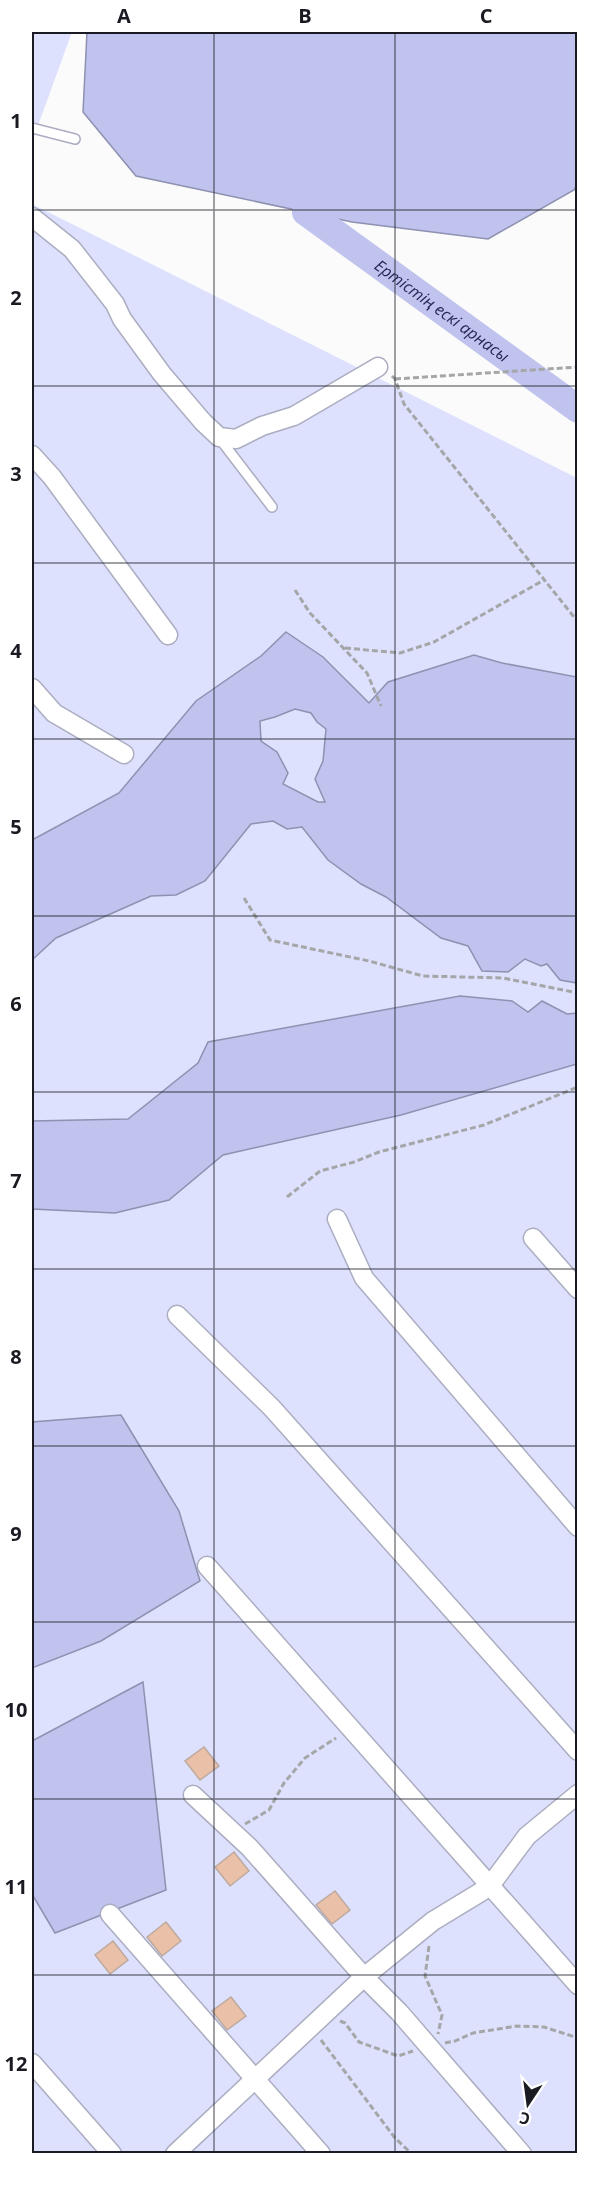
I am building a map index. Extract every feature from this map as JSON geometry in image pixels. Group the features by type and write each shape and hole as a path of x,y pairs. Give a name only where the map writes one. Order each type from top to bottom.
{"street":[{"path":"32,217 72,249 115,304 162,374 203,423 219,437 236,439 262,426 294,416 378,367"},
{"path":"32,455 59,487 168,635"},
{"path":"32,688 54,713 124,754"},
{"path":"338,1219 364,1278 578,1527"},
{"path":"533,1238 578,1289"},
{"path":"177,1315 272,1408 578,1751"},
{"path":"207,1566 578,1985"},
{"path":"175,2154 364,1977 433,1921 489,1887 527,1836 578,1794"},
{"path":"193,1795 250,1848 522,2154"},
{"path":"110,1914 321,2154"},
{"path":"32,2063 112,2154"}],"lane":[{"path":"32,129 75,139"},
{"path":"219,437 272,507"}],"path":[{"path":"378,367 395,379 404,404 578,622"},
{"path":"395,379 578,367"},
{"path":"345,648 400,652 434,642 544,579"},
{"path":"295,590 310,613 367,673 381,706"},
{"path":"244,898 270,940 369,961 423,976 503,978 578,993"},
{"path":"287,1197 320,1171 354,1162 379,1152 484,1125 578,1087"},
{"path":"233,1832 269,1810 284,1782 305,1758 351,1729"},
{"path":"427,2046 438,2036 442,2015 425,1976 433,1921"},
{"path":"324,2014 345,2023 359,2042 398,2056 427,2046 455,2041 473,2033 517,2026 544,2027 578,2038"},
{"path":"311,2027 395,2138 412,2154"}],"shaded area":[{"path":"32,32 72,32 32,142"},
{"path":"87,32 577,32 577,185 574,190 488,239 352,222 136,176 83,112"},
{"path":"32,204 577,478 577,2153 32,2153"},
{"path":"286,632 323,657 369,703 388,682 474,655 502,663 577,677 577,983 560,980 547,964 541,966 525,959 508,972 482,971 468,946 441,938 386,897 361,884 328,860 302,827 287,829 273,821 251,824 205,881 176,895 151,896 56,938 32,960 32,840 119,793 196,701 261,656","holes":["295,709 311,713 326,729 323,761 315,779 325,802 318,802 283,784 288,773 277,752 261,741 260,721"]},
{"path":"460,996 512,1001 528,1012 542,1001 567,1014 577,1013 577,1064 401,1115 223,1155 169,1200 115,1213 32,1209 32,1121 128,1119 198,1063 208,1042"},
{"path":"121,1415 179,1511 200,1581 101,1641 32,1668 32,1422"},
{"path":"143,1682 166,1890 55,1933 32,1894 32,1741"}],"building":[{"path":"204,1747 219,1766 200,1780 185,1761"},
{"path":"234,1852 249,1871 230,1886 215,1867"},
{"path":"335,1891 350,1910 332,1924 316,1905"},
{"path":"166,1922 181,1941 162,1956 147,1937"},
{"path":"113,1941 128,1960 110,1974 95,1955"},
{"path":"231,1997 246,2016 227,2030 212,2011"}],"waterway":[{"name":"Ертістің ескі арнасы","path":"306,212 578,409"}]}
